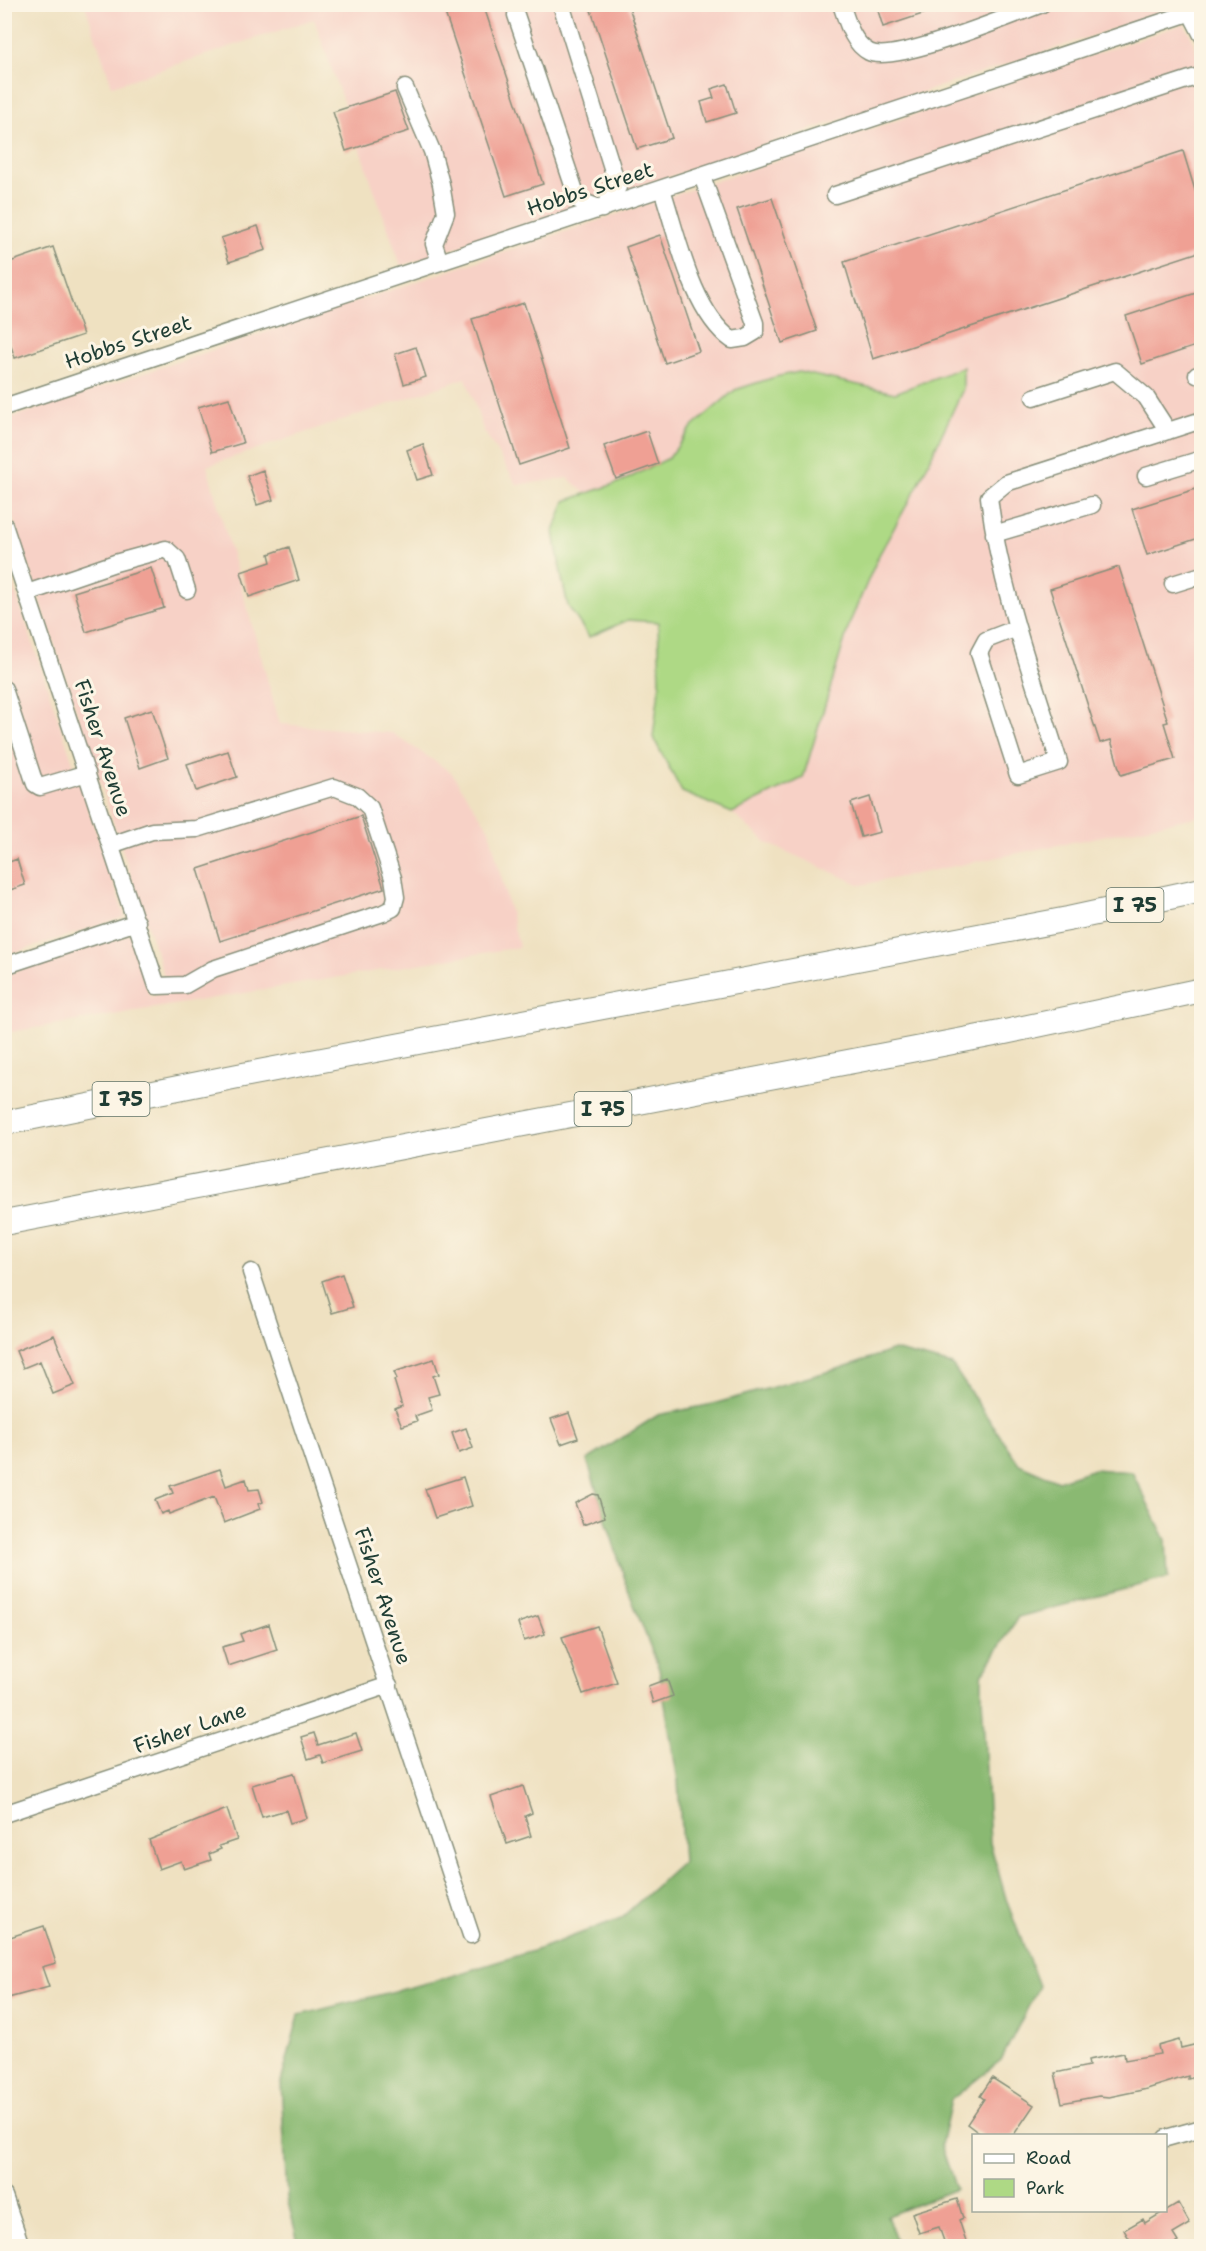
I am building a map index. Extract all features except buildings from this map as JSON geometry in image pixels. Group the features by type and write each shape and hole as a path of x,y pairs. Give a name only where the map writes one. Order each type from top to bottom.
{"highway":[{"name":"I 75","path":"4,1123 273,1069 1068,919 1202,890"},
{"name":"I 75","path":"4,1222 977,1037 1202,990"}],"street":[{"path":"516,15 578,200 602,209 618,187 561,4"},
{"path":"841,4 854,36 870,53 881,56 908,52 1042,4"},
{"path":"1187,9 1202,35"},
{"name":"Hobbs Street","path":"4,407 702,176 1187,9"},
{"path":"835,195 1202,75"},
{"path":"405,88 432,151 441,184 446,213 434,244 440,262"},
{"path":"662,189 697,292 710,318 732,340 745,338 755,333 755,323 702,176"},
{"path":"1034,397 1115,371 1146,397 1168,431"},
{"path":"1017,628 986,640 979,653 1018,775 1059,762 1008,599 994,534 989,497 1006,483 1201,422"},
{"path":"1146,476 1202,459"},
{"path":"994,534 1092,506"},
{"name":"Fisher Avenue","path":"6,534 157,986 185,985 213,969 383,913 393,908 396,897 393,878 369,808 357,796 334,787 197,829 152,831 111,845"},
{"path":"27,593 116,562 166,549 177,559 187,590"},
{"path":"1173,584 1202,576"},
{"path":"4,689 35,784 40,787 87,773"},
{"path":"4,966 137,922"},
{"name":"Fisher Avenue","path":"251,1272 471,1935"},
{"name":"Fisher Lane","path":"4,1814 389,1685"},
{"path":"1167,2138 1202,2128"},
{"path":"4,2196 21,2247"}],"shaded area":[{"path":"1175,4 1176,8 401,266 314,19 112,86 85,5"},
{"path":"1184,24 1192,38 1202,69 1201,816 861,885 767,843 732,813 803,778 850,622 879,555 918,485 963,390 963,367 895,393 799,373 775,377 735,390 692,427 669,458 623,481 586,494 568,478 517,485 483,429 466,378 207,466 280,724 392,733 451,772 489,829 519,947 5,1033 5,975 130,934 150,997 169,991 5,494 4,420"},
{"path":"4,558 125,917 5,956 4,956"}],"green space":[{"path":"963,367 963,389 918,485 879,555 850,622 803,778 732,813 682,792 653,737 660,682 658,622 628,620 589,637 568,606 561,574 554,531 565,501 623,481 669,458 692,427 735,390 799,372 895,393"},
{"path":"894,1350 952,1365 1019,1464 1058,1481 1094,1469 1132,1472 1166,1540 1168,1578 1018,1617 982,1675 990,1843 1007,1902 1039,1986 1001,2060 951,2100 941,2145 956,2189 887,2216 898,2246 299,2246 287,2198 281,2082 299,2015 435,1981 539,1949 621,1918 683,1862 678,1781 659,1669 629,1592 587,1460 658,1415 713,1404 841,1368"}]}
